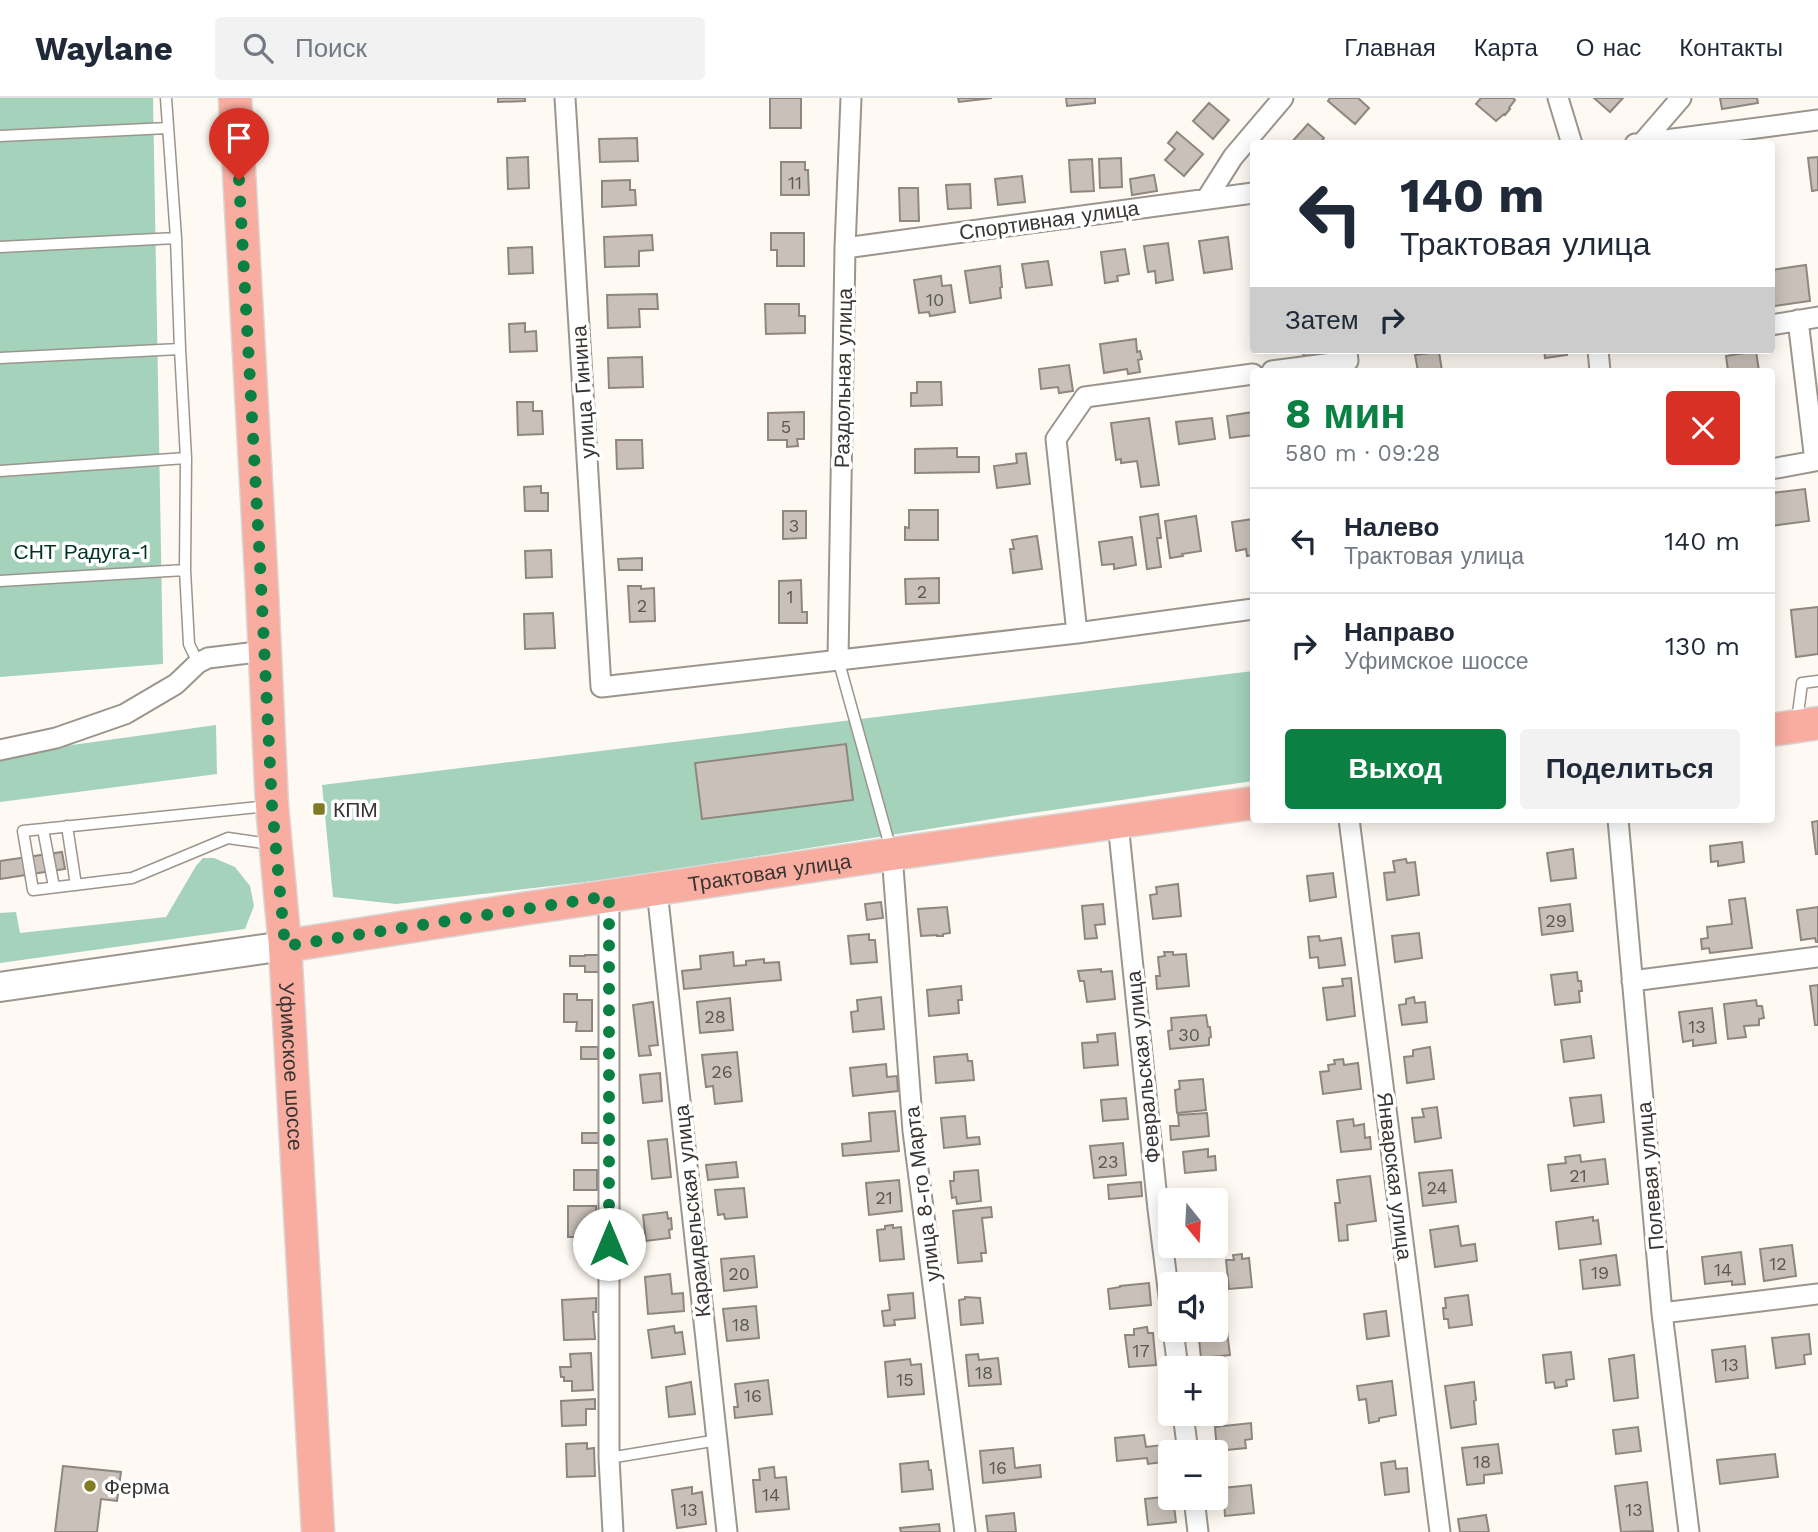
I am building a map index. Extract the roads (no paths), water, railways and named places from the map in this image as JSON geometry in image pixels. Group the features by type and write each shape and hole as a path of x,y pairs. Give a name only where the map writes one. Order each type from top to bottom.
{"main road":[{"name":"Уфимское шоссе","path":"234,98 272,806 285,946 318,1532"},
{"name":"Трактовая улица","path":"285,946 892,854 1250,803"},
{"path":"0,988 285,946"}],"street":[{"name":"улица Гинина","path":"565,98 601,687 838,659"},
{"name":"Раздольная улица","path":"838,659 845,248 851,98"},
{"path":"1207,198 1233,157 1283,98"},
{"path":"1558,98 1571,140"},
{"path":"1642,140 1681,98"},
{"path":"1662,140 1818,120"},
{"name":"Спортивная улица","path":"845,248 1250,194"},
{"path":"1775,324 1818,317"},
{"path":"1775,467 1815,461 1798,320"},
{"path":"1295,368 1348,361 1347,354"},
{"path":"1077,633 1056,439 1077,407 1084,397 1250,374"},
{"path":"838,659 1077,633 1250,609"},
{"path":"0,750 56,738 125,714 176,684 198,663 208,658 264,651"},
{"name":"Февральская улица","path":"1118,823 1166,1272"},
{"name":"Январская улица","path":"1350,823 1440,1532"},
{"name":"Полевая улица","path":"1618,823 1662,1313 1689,1532"},
{"name":"улица 8-го Марта","path":"892,854 913,1131 965,1532"},
{"name":"Караидельская улица","path":"657,890 727,1532"},
{"path":"609,896 609,1458 613,1532"},
{"path":"1632,981 1818,957"},
{"path":"1662,1313 1818,1294"},
{"path":"1195,1510 1198,1532"}],"lane":[{"path":"166,98 176,238 186,458 185,570 189,644 198,663"},
{"path":"0,136 168,128"},
{"path":"0,247 176,238"},
{"path":"0,358 180,349"},
{"path":"0,471 186,458"},
{"path":"0,581 185,570"},
{"path":"838,659 892,854"},
{"path":"1795,726 1802,683 1818,681"},
{"path":"272,806 23,831 33,890 132,878 228,838 276,845"},
{"path":"68,826 76,885"},
{"path":"43,829 54,887"},
{"path":"609,1458 718,1440"}],"place":[{"name":"КПМ","path":"319,809"},
{"name":"Ферма","path":"90,1486"}],"park label":[{"name":"СНТ Радуга-1","path":"81,551"}]}
